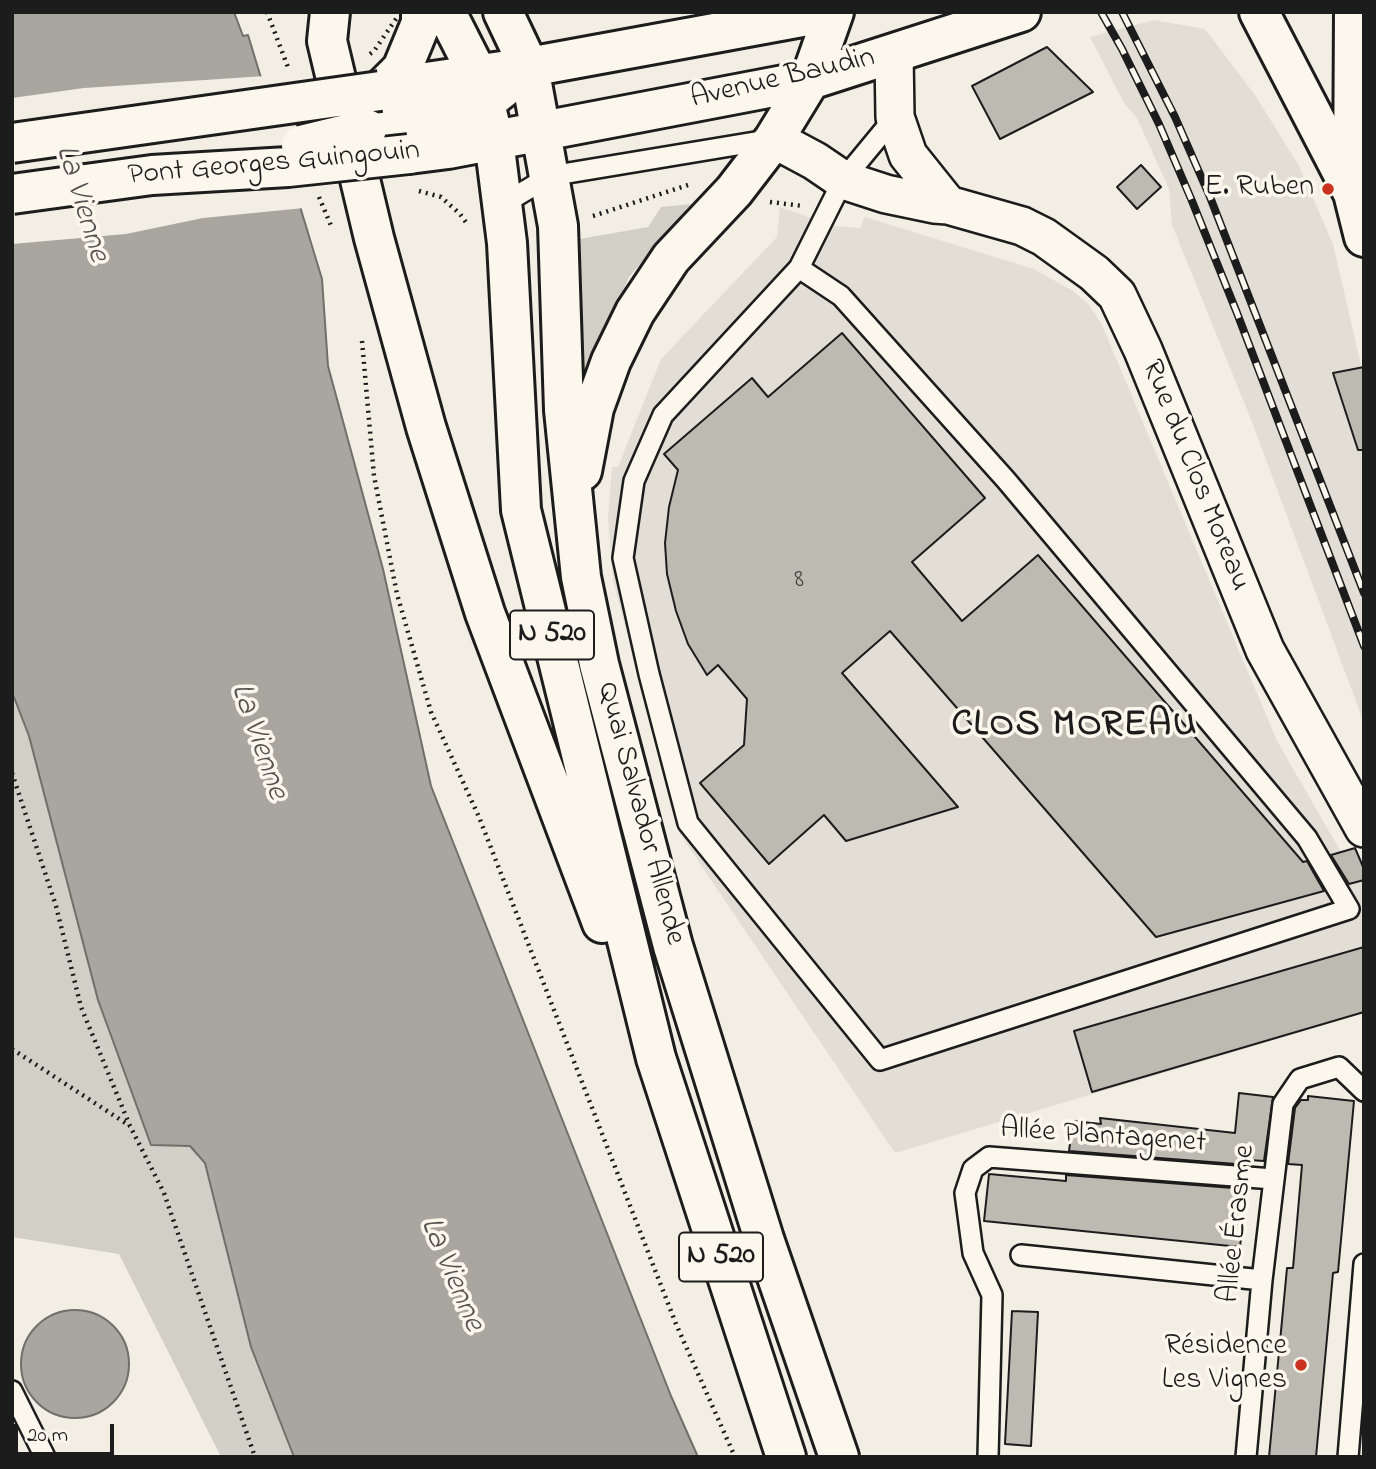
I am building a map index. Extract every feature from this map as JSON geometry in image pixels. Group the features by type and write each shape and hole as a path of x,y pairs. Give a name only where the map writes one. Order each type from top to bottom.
{"main road":[{"path":"330,12 327,41 374,238 426,427 485,613 572,847 656,1058"},
{"path":"403,118 421,12"},
{"path":"446,12 481,89"},
{"path":"503,12 529,67"},
{"name":"Avenue Baudin","path":"481,89 529,67 829,12"},
{"path":"574,511 594,408 611,361 635,312 671,258 734,191 774,139 810,80 834,12"},
{"name":"Avenue Baudin","path":"494,140 810,80 1021,12"},
{"path":"1259,12 1353,193 1364,237"},
{"path":"1353,193 1354,12"},
{"path":"774,139 881,58"},
{"name":"Quai Salvador Allende","path":"529,67 550,176 560,248 564,410 581,577 599,664 673,946 764,1239 839,1457"},
{"name":"Quai Salvador Allende","path":"481,89 494,140 503,204 521,510 656,1058 786,1457"},
{"name":"Pont Georges Guingouin","path":"12,194 152,176 288,167 403,118 481,89"},
{"name":"Pont Georges Guingouin","path":"12,143 403,118 494,140"}],"street":[{"path":"881,58 895,117 908,155 948,205"},
{"name":"Rue du Clos Moreau","path":"774,139 843,180 886,194 948,205 1022,226 1044,237 1094,273 1116,295 1143,350 1265,650 1364,828"}],"lane":[{"path":"799,268 842,296 1006,480 1307,838 1349,909 880,1060 688,823 649,674 623,558 634,481 663,415 799,268 843,180 895,117"},
{"path":"503,204 550,176 774,139"},
{"name":"Allée Érasme","path":"1246,1457 1262,1280 1283,1104 1300,1079 1339,1067 1364,1091"},
{"name":"Allée Plantagenet","path":"988,1457 992,1296 973,1253 965,1194 973,1169 989,1157 1273,1180"},
{"path":"1021,1255 1262,1280"},
{"path":"1348,1457 1359,1373 1364,1264"},
{"path":"12,1391 45,1457"}],"path":[{"path":"403,118 441,197 460,214 474,233"},
{"path":"584,219 694,183"},
{"path":"319,196 334,232"},
{"path":"360,329 374,476 397,594 431,712 479,817 676,1324 735,1457"},
{"path":"12,773 56,906 81,1007 131,1126 164,1193 255,1457"},
{"path":"12,1049 131,1126"}],"shaded area":[{"path":"1154,20 1205,29 1255,95 1299,166 1333,244 1364,378 1364,723 1252,422 1172,225 1169,189 1137,118 1124,103 1090,37"},
{"path":"691,204 629,277 583,382 577,385 574,240 648,227 661,207"},
{"path":"780,207 834,226 860,228 865,217 1034,269 1073,291 1089,305 1102,325 1277,741 1341,852 1355,848 1364,869 1364,1013 895,1153 678,831 613,580 608,518 612,467 618,467 661,359 777,237"},
{"path":"12,692 190,1146 205,1163 251,1347 294,1457 221,1457 119,1254 12,1237"}],"water":[{"name":"La Vienne","path":"12,12 234,12 243,36 248,35 322,279 328,366 383,569 431,786 671,1396 698,1457 294,1457 251,1347 205,1163 190,1146 151,1145 98,1000 29,736 12,692"},
{"path":"75,1310 96,1314 113,1326 125,1343 129,1364 125,1385 113,1402 96,1414 75,1418 54,1414 37,1402 25,1385 21,1364 25,1343 37,1326 54,1314"}],"pier":[{"path":"265,76 304,208 203,218 126,234 12,244 12,98 84,88"}],"building":[{"path":"1047,47 1093,92 1000,139 972,86"},
{"path":"1141,165 1161,187 1137,209 1117,187"},
{"path":"842,333 985,498 912,562 962,621 1038,555 1303,862 1307,861 1324,891 1156,937 890,631 842,673 958,807 846,841 824,815 769,864 700,783 744,745 747,699 718,665 707,675 688,644 676,611 667,574 665,543 669,507 678,470 664,454 752,378 768,397"},
{"path":"1364,367 1364,450 1358,450 1333,373"},
{"path":"1355,848 1364,869 1364,880 1349,884 1331,855"},
{"path":"1364,947 1364,1012 1092,1092 1074,1031"},
{"path":"1239,1093 1273,1097 1264,1161 1249,1160 1249,1165 1069,1151 1073,1121 1101,1124 1100,1118 1235,1133"},
{"name":"Résidence Les Vignes","path":"1308,1096 1354,1101 1338,1272 1333,1273 1316,1457 1269,1457 1287,1268 1293,1268 1302,1165 1288,1164 1295,1108 1301,1100 1308,1100"},
{"name":"Résidence Les Vignes","path":"989,1174 1066,1181 1066,1175 1246,1189 1240,1247 984,1221"},
{"path":"1012,1311 1038,1312 1031,1446 1005,1444"}],"railway":[{"path":"1101,12 1159,124 1192,201 1364,646"},
{"path":"1122,12 1175,117 1210,197 1364,593"}],"place":[{"name":"E. Ruben","path":"1328,189"},
{"name":"Résidence Les Vignes","path":"1301,1365"}],"district":[{"name":"CLOS MOREAU","path":"1075,728"}]}
